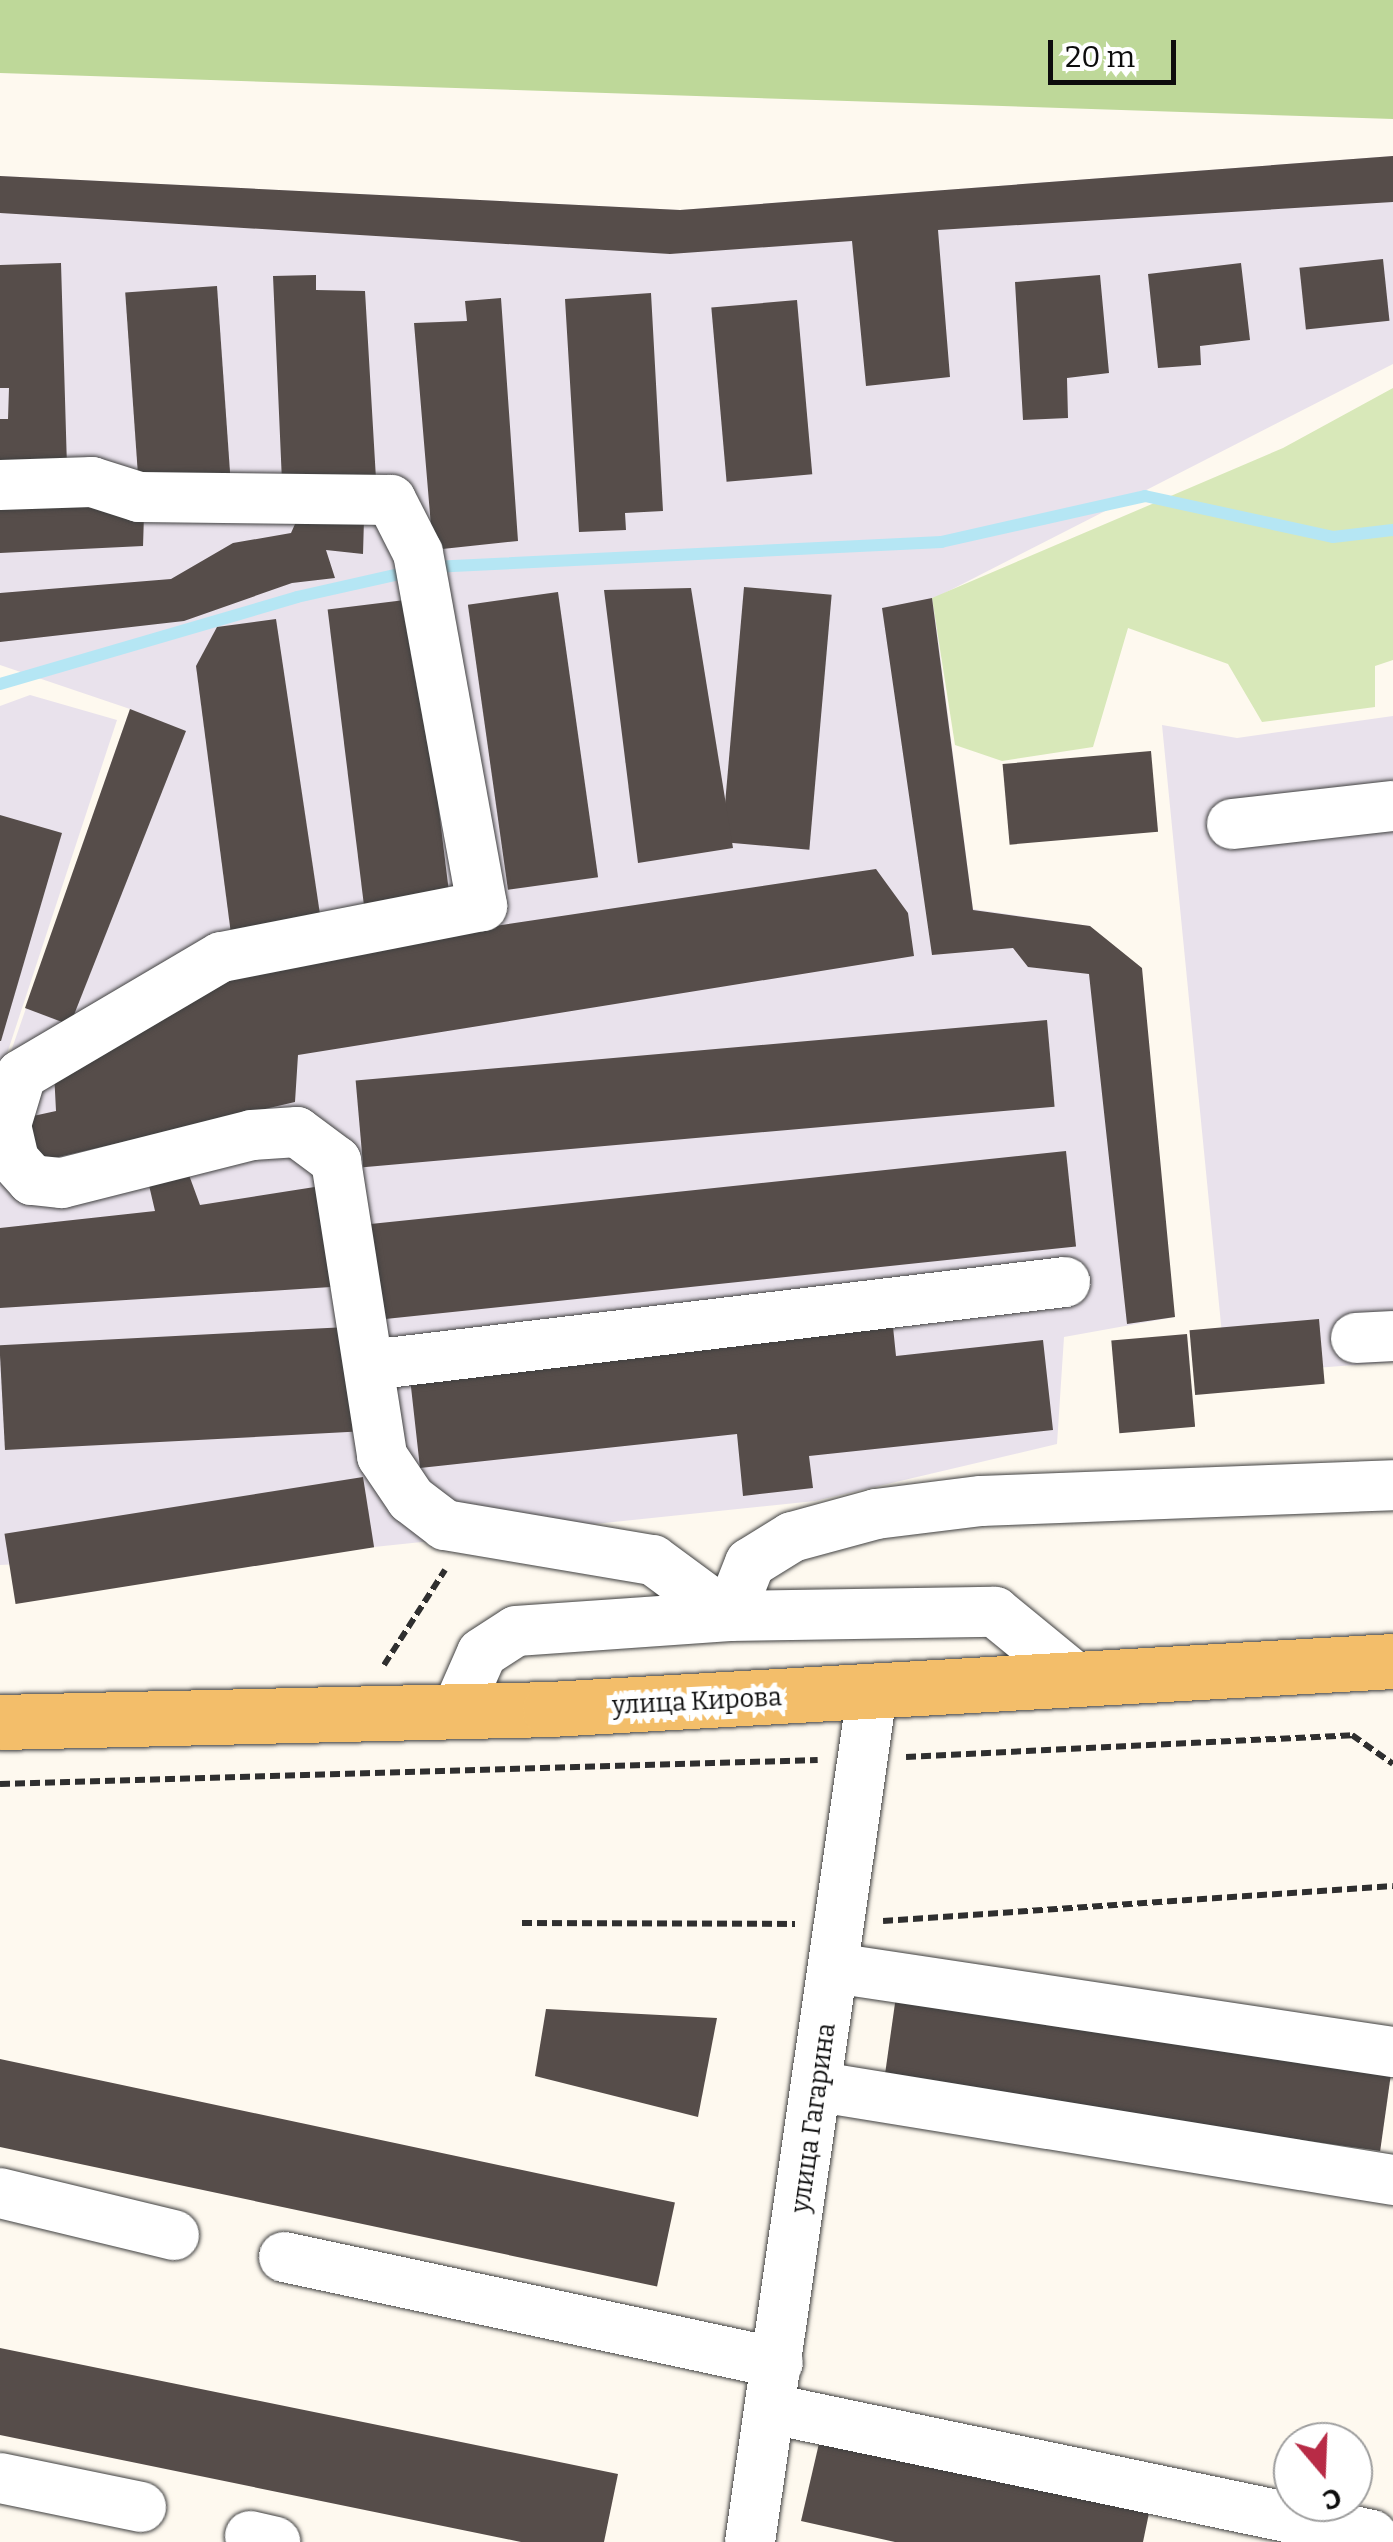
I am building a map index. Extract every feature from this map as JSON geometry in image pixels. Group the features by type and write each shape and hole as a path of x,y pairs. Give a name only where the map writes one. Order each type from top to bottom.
{"main road":[{"name":"улица Кирова","path":"0,1722 456,1712 872,1693 1393,1661"}],"street":[{"path":"0,485 92,482 139,497 391,500 422,566 482,906 221,957 21,1074 6,1125 14,1160 32,1180 62,1183 252,1136 298,1132 336,1160 382,1456 411,1499 445,1525 653,1560 729,1616"},
{"path":"1232,824 1393,806"},
{"path":"370,1365 1064,1282"},
{"path":"729,1616 750,1563 792,1536 876,1514 981,1501 1393,1484"},
{"path":"456,1712 482,1653 516,1631 729,1616 996,1612 1077,1680"},
{"name":"улица Гагарина","path":"750,2542 820,2087 872,1693"},
{"path":"836,1946 1393,2052"},
{"path":"820,2087 1393,2180"},
{"path":"0,2192 174,2235"},
{"path":"284,2258 775,2386 1376,2532"},
{"path":"0,2478 141,2507"}],"path":[{"path":"378,1714 378,1675 472,1528"},
{"path":"0,1784 862,1758 1352,1735 1393,1764"},
{"path":"522,1922 836,1946 1393,1886"}],"shaded area":[{"path":"1393,156 1393,364 933,599 973,909 1090,926 1175,1317 1064,1337 1057,1444 815,1501 374,1547 0,1565 0,1083 130,709 0,665 0,176 680,210"},
{"path":"30,695 117,720 0,1075 0,706"},
{"path":"1393,716 1393,1362 1226,1375 1162,725 1237,738"}],"green space":[{"path":"0,0 1393,0 1393,119 0,73"},
{"path":"1393,388 1393,660 1375,666 1375,707 1262,722 1228,664 1128,628 1093,747 1002,761 955,745 932,598 1283,448"}],"building":[{"path":"1393,156 1393,202 938,230 950,377 866,386 852,241 670,254 0,213 0,176 680,210"},
{"path":"1383,259 1389,321 1306,329 1299,268"},
{"path":"61,263 67,467 0,468 0,419 8,419 9,388 0,388 0,265"},
{"path":"1241,263 1250,340 1200,346 1201,365 1158,368 1148,274"},
{"path":"316,275 316,290 365,291 376,479 282,482 273,276"},
{"path":"1100,275 1109,373 1067,378 1068,418 1023,420 1015,282"},
{"path":"217,286 231,481 139,487 125,292"},
{"path":"651,293 663,511 625,513 626,530 579,532 565,299"},
{"path":"501,298 518,541 433,550 414,323 467,321 465,301"},
{"path":"797,300 812,474 727,482 711,307"},
{"path":"81,495 144,515 143,546 0,553 0,503"},
{"path":"299,515 364,519 363,554 326,550 335,578 292,583 184,621 0,642 0,593 171,579 233,543 291,533"},
{"path":"744,587 832,595 809,850 722,842"},
{"path":"691,588 733,848 638,863 604,590"},
{"path":"558,592 598,877 508,890 468,605"},
{"path":"932,598 973,910 1090,926 1142,968 1175,1317 1127,1324 1089,974 1028,967 1013,948 932,955 882,608"},
{"path":"413,599 450,898 364,908 328,609"},
{"path":"276,619 321,921 231,934 196,666 217,627"},
{"path":"130,709 186,731 70,1025 25,1008"},
{"path":"1151,751 1158,832 1010,845 1003,764"},
{"path":"0,815 62,833 1,1041 0,1041"},
{"path":"876,869 908,913 914,956 298,1055 295,1102 37,1162 24,1118 56,1111 54,1072 255,962"},
{"path":"1047,1020 1055,1107 363,1167 356,1080"},
{"path":"1066,1151 1076,1246 371,1321 361,1225"},
{"path":"189,1175 200,1205 321,1186 331,1287 0,1308 0,1228 155,1211 148,1181"},
{"path":"892,1317 896,1356 1043,1340 1053,1430 809,1456 813,1488 743,1496 737,1434 420,1468 409,1369"},
{"path":"1319,1319 1325,1384 1195,1395 1189,1330"},
{"path":"347,1327 352,1432 5,1450 0,1345"},
{"path":"1187,1334 1195,1427 1119,1433 1111,1341"},
{"path":"363,1477 374,1547 16,1604 4,1534"},
{"path":"896,1996 1392,2066 1380,2151 884,2081"},
{"path":"546,2009 717,2018 698,2117 535,2076"},
{"path":"0,2059 675,2202 657,2287 0,2147"},
{"path":"0,2348 618,2474 604,2542 521,2542 0,2435"},
{"path":"820,2439 1149,2513 1143,2542 895,2542 801,2521"}],"waterway":[{"path":"432,567 941,542 1145,496 1333,537 1393,530"},
{"path":"0,684 297,597 412,571"}]}
